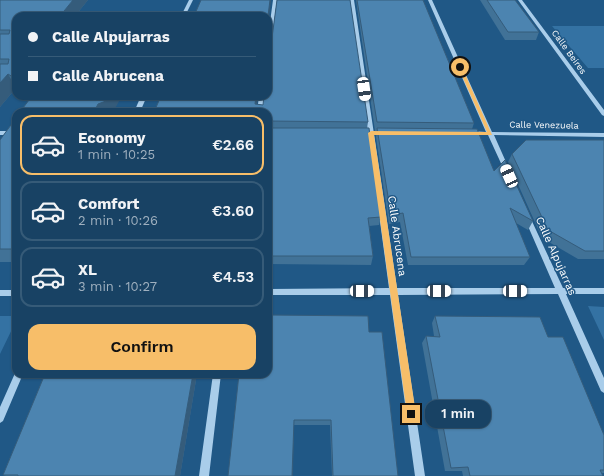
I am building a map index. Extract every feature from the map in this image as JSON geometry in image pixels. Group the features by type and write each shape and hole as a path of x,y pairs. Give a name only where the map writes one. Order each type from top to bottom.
{"street":[{"path":"185,12 191,0"},
{"path":"272,23 275,0"},
{"name":"Calle Abrucena","path":"352,0 420,476"},
{"path":"430,0 509,176"},
{"name":"Calle Beires","path":"520,0 604,114"},
{"path":"0,133 12,132"},
{"path":"363,133 379,133"},
{"name":"Calle Venezuela","path":"466,133 604,135"},
{"name":"Calle Alpujarras","path":"525,212 604,388"},
{"path":"272,292 604,291"},
{"path":"0,293 12,293"},
{"path":"0,418 17,378"},
{"path":"204,476 216,378"}],"shaded area":[{"path":"552,26 604,26 604,68 588,68"},
{"path":"588,306 604,307 604,340"},
{"path":"0,316 12,316 12,329 0,354"}],"building":[{"path":"0,0 73,0 63,12 12,12 12,76 8,74 0,83 0,64 8,64 9,59 0,59 0,34 9,34 10,30 0,30"},
{"path":"201,0 270,0 268,12 196,12"},
{"path":"277,0 350,0 368,122 272,121 272,108 156,108 159,100 256,100 255,104 263,105 264,100 272,100 272,38"},
{"path":"357,0 423,0 474,123 377,122"},
{"path":"487,0 515,0 539,32 508,32"},
{"path":"29,100 107,100 98,104 96,108 23,108"},
{"path":"12,124 12,249 0,249 0,140"},
{"path":"272,128 369,128 381,217 368,218 373,256 272,256"},
{"path":"377,128 477,129 494,171 505,160 533,221 510,208 530,257 411,257 403,213 391,215"},
{"path":"526,140 604,140 604,251 585,251 548,230 512,154"},
{"path":"272,315 368,316 369,332 382,332 398,476 333,476 331,420 294,420 292,476 228,476 239,378 272,378"},
{"path":"435,316 540,317 548,337 563,337 604,435 604,470 600,470 603,476 470,476 468,467 451,468 426,336 440,337"},
{"path":"43,378 192,378 175,476 3,475"}],"route":[{"path":"411,414 371,133 490,134 460,67"}]}
